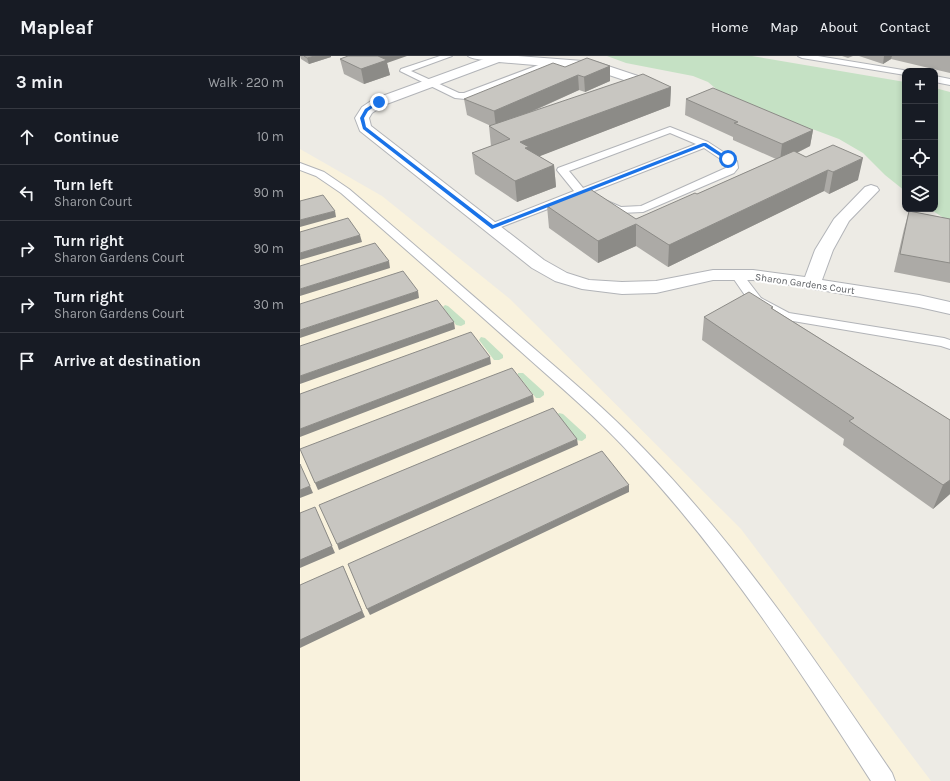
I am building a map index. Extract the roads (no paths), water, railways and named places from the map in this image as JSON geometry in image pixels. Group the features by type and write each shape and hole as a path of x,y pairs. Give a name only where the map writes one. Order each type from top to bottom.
{"street":[{"name":"Sharon Gardens Court","path":"651,85 596,66 498,58 379,102 367,110 362,118 365,128 538,264 562,277 588,285 622,288 656,286 713,275 763,275 919,301 950,308"},
{"path":"812,283 824,250 842,219 871,190"},
{"name":"Sharon Gardens Court","path":"919,301 950,300"}],"lane":[{"path":"448,56 404,71 458,96 466,96 552,63"},
{"path":"472,56 498,58"},
{"path":"802,56 902,72"},
{"path":"938,80 950,82"},
{"path":"670,130 705,144 733,163 733,168 730,171 642,209 620,210 580,193 575,184 562,170 670,130"},
{"path":"492,227 705,144"},
{"path":"300,166 320,174 339,186 579,394 639,453 686,506 753,588 788,637 884,781"},
{"path":"737,275 756,301 786,316 944,342 950,345"}]}
